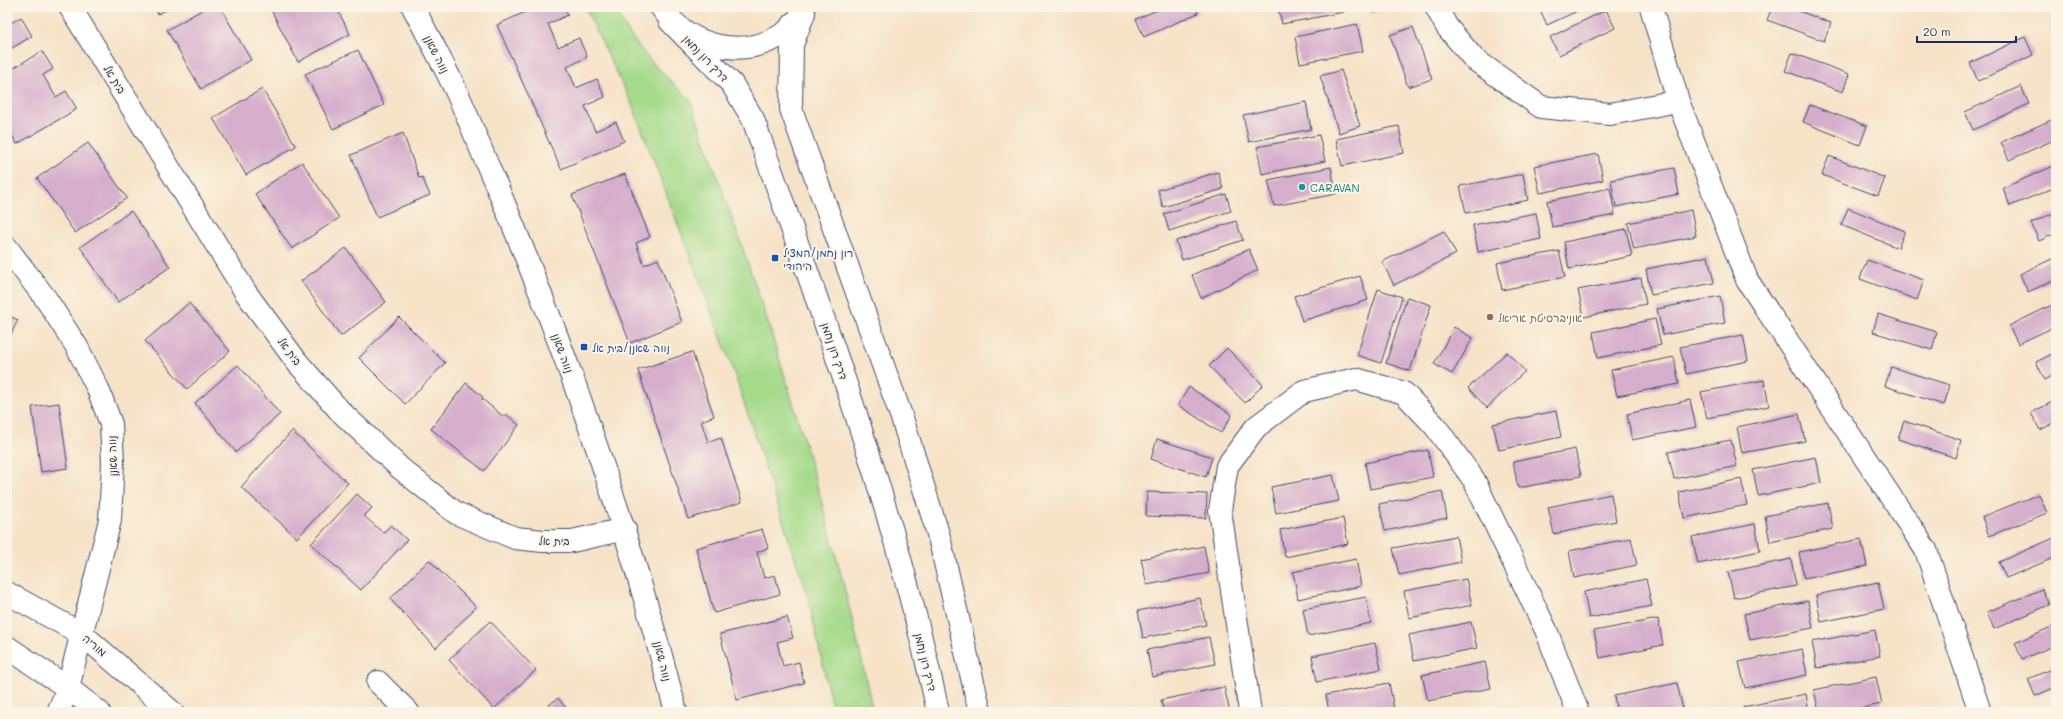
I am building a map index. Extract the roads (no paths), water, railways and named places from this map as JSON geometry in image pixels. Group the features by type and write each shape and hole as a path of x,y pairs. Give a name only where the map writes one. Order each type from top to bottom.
{"street":[{"name":"בית אל","path":"70,7 246,293 297,362 340,411 400,468 456,513 515,538 543,541 572,541 625,529"},
{"name":"נווה שאנן","path":"413,7 458,95 533,271 625,529 676,712"},
{"path":"1436,7 1447,27 1474,59 1541,107 1610,114 1678,101"},
{"path":"1651,7 1678,101 1747,280 1926,550 1980,712"},
{"path":"666,14 690,37 714,46 739,49 764,44 786,31 806,10"},
{"path":"806,10 792,45 792,109 902,418 939,537 980,712"},
{"name":"דרך רון נחמן","path":"666,14 732,84 753,118 861,429 898,553 929,670 938,712"},
{"name":"נווה שאנן","path":"7,248 46,299 77,347 98,389 110,424 113,462 110,520 68,688 58,712"},
{"path":"1250,712 1220,510 1228,466 1256,427 1304,391 1356,379 1404,393 1435,426 1474,480 1546,630 1578,712"},
{"name":"מוריה","path":"7,593 82,634 172,712"},
{"path":"7,647 68,688 99,712"},
{"path":"378,682 408,712"}],"place":[{"name":"CARAVAN","path":"1302,187"},
{"name":"רון נחמן/המציל היהודי","path":"775,258"},
{"name":"אוניברסיטת אריאל","path":"1490,317"},
{"name":"נווה שאנן/בית אל","path":"584,347"}]}
